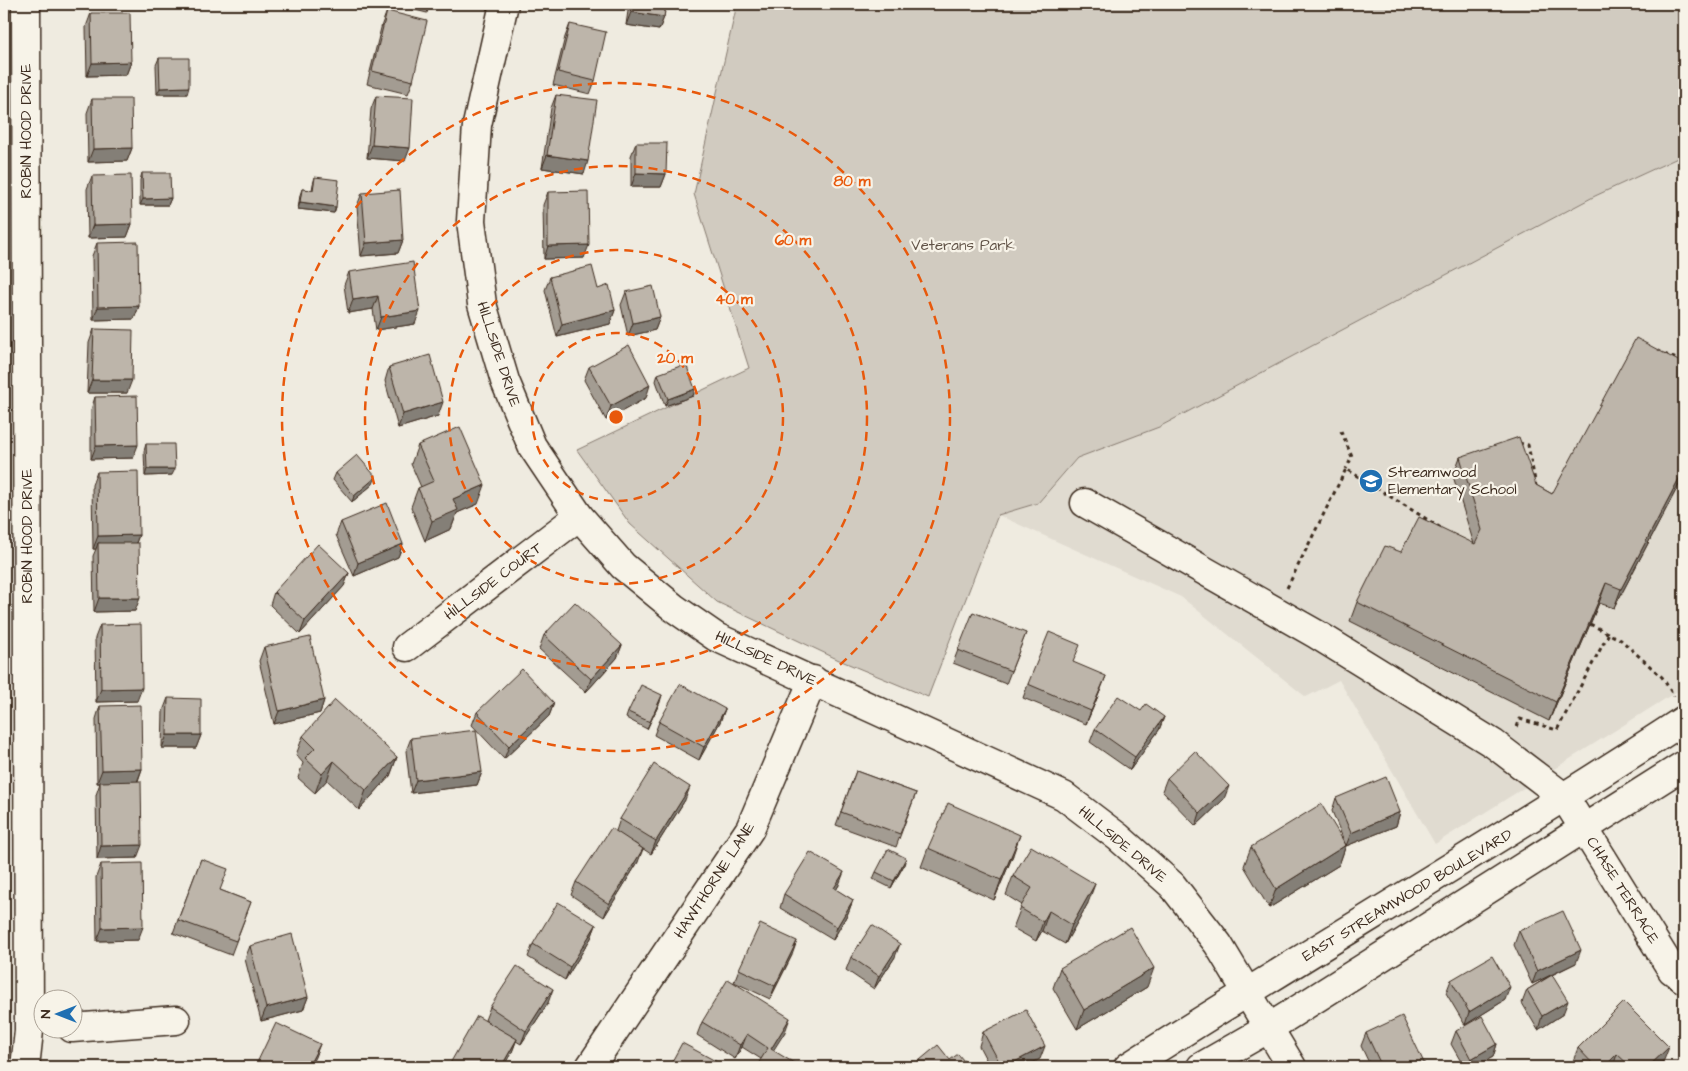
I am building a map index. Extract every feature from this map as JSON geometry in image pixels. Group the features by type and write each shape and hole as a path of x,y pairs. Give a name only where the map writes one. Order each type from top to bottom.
{"street":[{"name":"ROBIN HOOD DRIVE","path":"25,1067 29,1031 26,4"},
{"name":"HILLSIDE DRIVE","path":"504,4 477,125 471,221 482,304 505,381 532,446 579,516 623,566 716,637 1064,796 1118,837 1172,885 1218,944 1292,1067"},
{"path":"1085,503 1276,611 1418,697 1494,744 1565,798"},
{"name":"HILLSIDE COURT","path":"407,647 579,516"},
{"name":"HAWTHORNE LANE","path":"590,1067 750,829 813,680"},
{"name":"EAST STREAMWOOD BOULEVARD","path":"1128,1067 1565,798 1680,709"},
{"path":"1201,1067 1268,1028 1684,765"},
{"name":"CHASE TERRACE","path":"1565,798 1672,970 1684,979"},
{"path":"82,1027 176,1020"}],"path":[{"path":"1659,352 1684,362"},
{"path":"1276,611 1352,457 1341,431"},
{"path":"1510,440 1528,445 1538,492"},
{"path":"1346,469 1443,529"},
{"path":"1590,624 1621,640 1662,677 1680,709"},
{"path":"1506,754 1520,719 1556,730 1609,633"}],"shaded area":[{"name":"Streamwood Elementary School","path":"1684,155 1684,687 1435,844 1339,680 1306,697 1181,597 998,515 1038,503 1077,458 1159,427 1595,196"}],"green space":[{"name":"Veterans Park","path":"737,4 1684,4 1684,155 1595,196 1159,427 1077,458 1038,503 998,515 928,697 839,660 717,602 630,524 577,450 749,368 694,194"}],"building":[{"path":"632,4 666,4 664,17 631,12"},
{"path":"387,11 427,21 413,81 372,71"},
{"path":"91,13 130,13 131,62 92,63"},
{"path":"570,24 606,32 595,81 558,72"},
{"path":"159,58 189,58 189,87 160,88"},
{"path":"556,95 597,100 588,161 547,155"},
{"path":"376,96 413,98 410,148 372,145"},
{"path":"92,99 131,99 132,148 93,149"},
{"path":"636,143 667,143 666,174 636,173"},
{"path":"142,173 170,173 171,198 143,199"},
{"path":"131,175 132,224 93,225 92,176"},
{"path":"315,177 339,180 336,207 300,202 302,189 313,190"},
{"path":"400,190 403,240 366,243 362,193"},
{"path":"588,191 589,245 548,246 548,192"},
{"path":"138,242 139,306 98,307 97,243"},
{"path":"413,262 420,311 381,317 378,296 353,300 349,272"},
{"path":"592,266 598,289 609,285 615,310 562,324 550,277"},
{"path":"653,286 660,317 633,323 626,292"},
{"path":"94,329 133,330 132,380 92,380"},
{"path":"1636,338 1684,364 1684,469 1621,589 1606,583 1556,702 1357,602 1385,546 1401,552 1419,517 1475,544 1482,530 1460,457 1519,437 1536,485 1552,494"},
{"path":"629,345 650,385 611,406 589,367"},
{"path":"430,355 443,402 403,414 389,367"},
{"path":"686,364 695,389 668,399 658,374"},
{"path":"137,396 138,445 96,446 95,397"},
{"path":"460,427 485,485 453,499 458,510 432,521 418,488 434,481 418,445"},
{"path":"146,444 174,444 175,469 147,469"},
{"path":"357,455 376,477 354,496 336,473"},
{"path":"138,471 139,535 98,536 97,472"},
{"path":"387,503 403,544 358,563 341,522"},
{"path":"98,543 139,543 140,598 99,598"},
{"path":"318,544 349,573 305,621 274,592"},
{"path":"575,602 622,645 591,679 544,635"},
{"path":"973,612 1026,633 1011,671 958,650"},
{"path":"141,624 142,688 101,689 100,625"},
{"path":"1049,632 1080,645 1073,662 1106,676 1091,711 1028,684"},
{"path":"310,637 324,700 279,711 264,647"},
{"path":"522,669 554,703 509,746 477,712"},
{"path":"680,684 725,709 704,747 659,722"},
{"path":"641,685 662,695 650,722 628,712"},
{"path":"1118,696 1141,711 1146,704 1164,717 1135,757 1095,729"},
{"path":"168,698 201,699 201,735 167,735"},
{"path":"335,700 397,757 366,790 334,761 322,774 305,758 315,748 303,736"},
{"path":"141,705 142,769 102,770 100,706"},
{"path":"476,730 482,772 416,780 411,738"},
{"path":"1195,751 1229,786 1200,813 1167,778"},
{"path":"654,764 690,787 656,841 620,819"},
{"path":"856,771 916,793 900,834 841,812"},
{"path":"1386,777 1400,812 1351,833 1336,798"},
{"path":"141,781 142,845 101,846 100,782"},
{"path":"948,803 1020,835 1001,880 928,848"},
{"path":"1321,804 1346,845 1276,889 1251,847"},
{"path":"611,828 643,849 609,904 576,882"},
{"path":"1031,846 1095,884 1072,925 1049,911 1043,922 1020,908 1032,888 1013,876"},
{"path":"888,849 906,858 894,881 876,872"},
{"path":"810,852 844,872 834,888 853,900 837,927 784,894"},
{"path":"201,859 228,869 220,890 251,902 236,941 178,920"},
{"path":"142,863 143,927 102,928 101,864"},
{"path":"558,902 596,925 570,967 533,944"},
{"path":"1563,911 1581,950 1537,971 1519,931"},
{"path":"760,924 797,941 775,986 739,969"},
{"path":"872,925 900,944 879,976 851,957"},
{"path":"1130,927 1154,968 1084,1010 1060,968"},
{"path":"292,934 308,997 266,1008 250,946"},
{"path":"1492,956 1510,987 1469,1012 1451,980"},
{"path":"517,966 553,989 526,1031 490,1007"},
{"path":"1552,975 1568,1001 1542,1016 1527,990"},
{"path":"728,979 790,1018 771,1049 794,1063 791,1067 756,1067 768,1048 747,1034 740,1045 702,1022"},
{"path":"1624,1002 1669,1047 1648,1067 1631,1067 1617,1054 1604,1067 1596,1067 1578,1048"},
{"path":"1026,1010 1045,1046 1002,1067 983,1032"},
{"path":"477,1016 517,1039 501,1067 448,1067"},
{"path":"1402,1016 1426,1067 1382,1067 1366,1033"},
{"path":"1482,1016 1497,1044 1471,1059 1456,1031"},
{"path":"276,1023 320,1044 308,1067 255,1067"},
{"path":"682,1043 723,1065 722,1067 669,1067"},
{"path":"938,1045 950,1060 958,1054 969,1067 916,1067 914,1065"}],"place":[{"name":"Streamwood Elementary School","path":"1371,481"}]}
